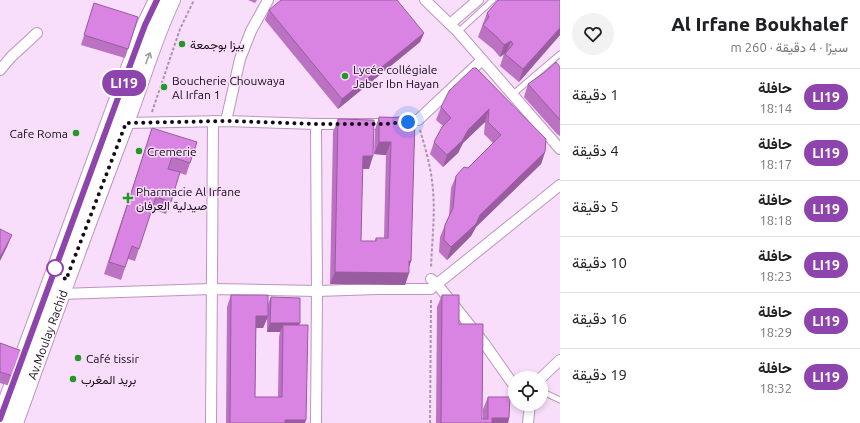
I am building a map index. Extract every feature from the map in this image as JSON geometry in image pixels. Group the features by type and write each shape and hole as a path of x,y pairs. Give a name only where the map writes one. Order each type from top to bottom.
{"main road":[{"name":"Av.Moulay Rachid","path":"0,419 145,25 157,0"},
{"name":"Av.Moulay Rachid","path":"15,423 61,294 126,123 147,59 172,0"}],"street":[{"path":"226,121 240,59 251,31 268,0"},
{"path":"425,0 458,32 560,149"},
{"path":"450,24 478,0"},
{"path":"0,70 37,33"},
{"path":"126,123 226,121 316,124 385,124 418,120 482,60"},
{"path":"211,423 213,121"},
{"path":"316,124 316,423"},
{"path":"61,294 211,289 317,291 433,284 560,185"},
{"path":"433,284 484,342 508,377"},
{"path":"548,371 560,360"},
{"path":"528,423 529,411"}],"lane":[{"path":"458,32 493,0"},
{"path":"512,95 560,54"},
{"path":"548,394 560,400"}],"path":[{"path":"148,123 180,29 194,0"},
{"path":"418,120 429,163 434,209 430,423"}],"building":[{"name":"Lycée collégiale Jaber Ibn Hayan","path":"281,0 397,0 424,33 342,99 269,10"},
{"path":"498,0 560,0 560,28 523,69 505,54 513,44 511,41 504,45 483,25 489,17 487,13"},
{"path":"94,3 138,17 128,49 84,35"},
{"path":"556,62 560,67 560,120 528,84"},
{"path":"473,68 476,68 546,139 545,152 480,215 476,224 451,247 444,240 445,225 453,208 456,176 464,167 468,168 501,135 488,122 489,109 468,130 462,141 447,155 434,142 442,127 451,118 441,107 449,91"},
{"path":"379,117 415,118 411,261 409,261 409,273 335,272 338,119 374,120 373,156 363,156 361,241 376,241 376,238 388,238 391,142 379,142"},
{"path":"152,128 197,142 190,163 172,157 168,169 180,172 171,202 156,197 139,249 132,246 125,267 109,262"},
{"path":"0,229 12,235 0,257"},
{"path":"231,295 268,295 268,316 256,316 255,397 282,397 283,325 308,325 306,420 285,420 285,423 230,423"},
{"path":"442,295 459,295 459,324 483,324 482,419 488,419 488,397 508,397 509,418 492,418 492,423 441,423"},
{"path":"271,297 300,298 300,323 270,323"},
{"path":"0,343 22,351 13,376 0,372"}],"bus line":[{"name":"LI19","path":"0,419 145,25 157,0"}],"place":[{"name":"بيزا بوجمعة","path":"182,44"},
{"name":"Lycée collégiale Jaber Ibn Hayan","path":"345,76"},
{"name":"Boucherie Chouwaya Al Irfan 1","path":"164,87"},
{"name":"Cafe Roma","path":"76,133"},
{"name":"Cremerie","path":"139,151"},
{"name":"Pharmacie Al Irfane صيدلية العرفان","path":"128,198"},
{"name":"Café tissir","path":"78,358"},
{"name":"بريد المغرب","path":"73,379"}],"route":[{"path":"55,268 66,280 126,123 226,121 316,124 385,124 408,122"}]}
